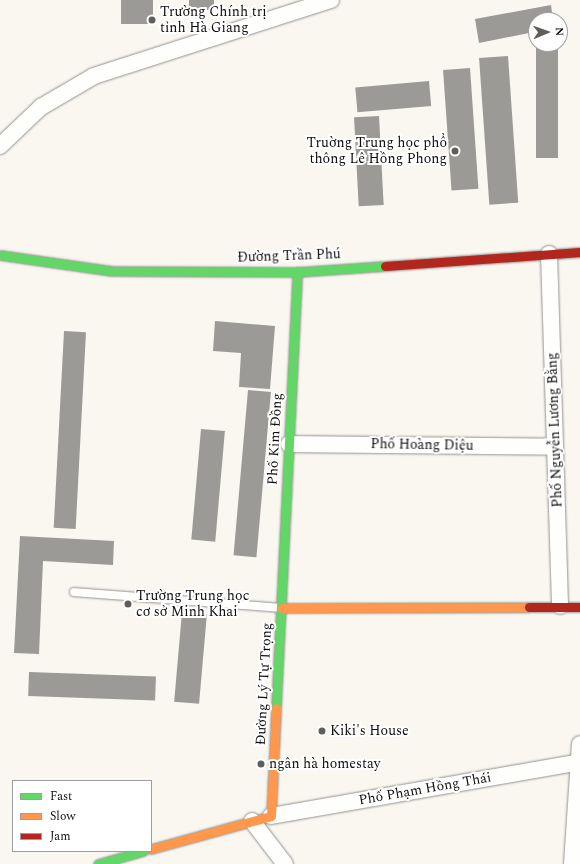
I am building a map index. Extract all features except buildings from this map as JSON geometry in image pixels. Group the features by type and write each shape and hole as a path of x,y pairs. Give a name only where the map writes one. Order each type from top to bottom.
{"street":[{"path":"0,146 47,103 94,76 331,0"},
{"name":"Đường Trần Phú","path":"0,255 112,271 297,272 580,252"},
{"name":"Phố Nguyễn Lương Bằng","path":"550,254 560,606"},
{"name":"Phố Kim Đồng","path":"282,608 297,272"},
{"name":"Phố Hoàng Diệu","path":"289,444 555,447"},
{"name":"Đường Lý Tự Trọng","path":"271,816 282,608 580,607"},
{"path":"572,864 580,744"},
{"name":"Phố Phạm Hồng Thái","path":"271,816 579,762"},
{"path":"152,849 271,816"},
{"path":"252,821 281,862"},
{"path":"98,864 140,852"}],"lane":[{"path":"74,592 282,608"}],"traffic: fast":[{"path":"0,255 112,271 297,272 385,266"},
{"path":"276,708 297,272"},
{"path":"98,864 140,852"}],"traffic: slow":[{"path":"282,608 529,607"},
{"path":"152,849 271,816 276,708"}],"traffic: jam":[{"path":"385,266 580,252"},
{"path":"529,607 580,607"}],"place":[{"name":"Trường Chính trị tỉnh Hà Giang","path":"152,20"},
{"name":"Truờng Trung học phổ thông Lê Hồng Phong","path":"455,151"},
{"name":"Trường Trung học cơ sở Minh Khai","path":"128,604"},
{"name":"Kiki's House","path":"322,731"},
{"name":"ngân hà homestay","path":"261,764"}]}
